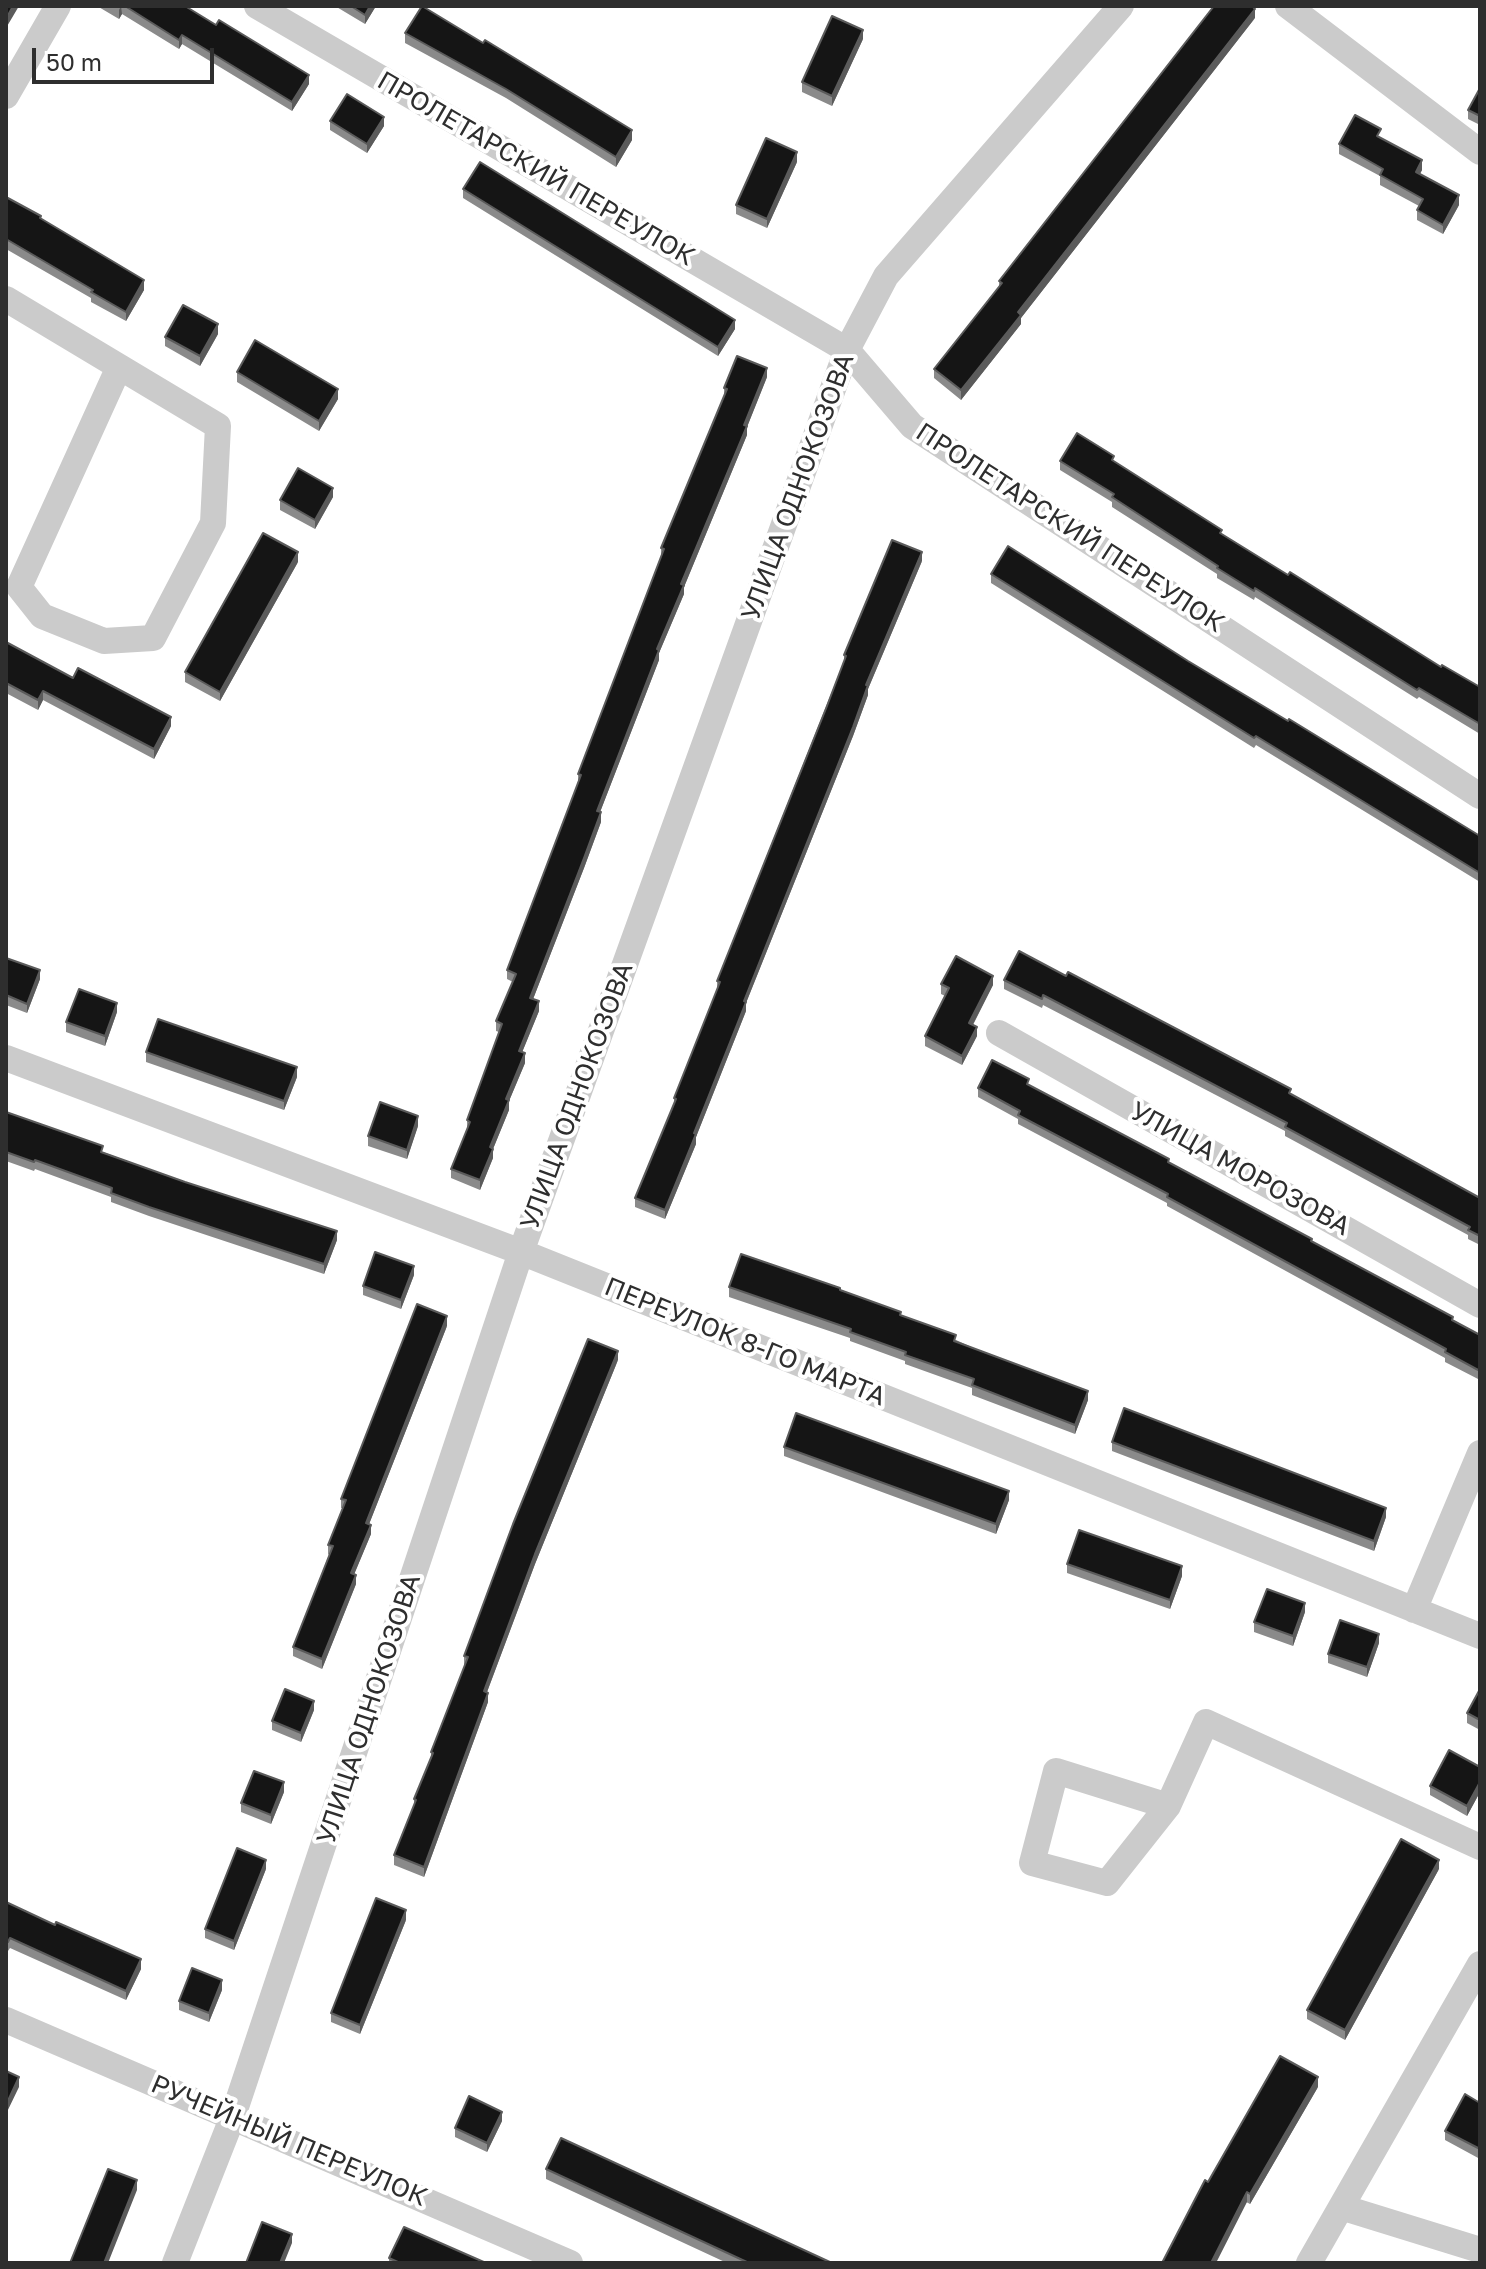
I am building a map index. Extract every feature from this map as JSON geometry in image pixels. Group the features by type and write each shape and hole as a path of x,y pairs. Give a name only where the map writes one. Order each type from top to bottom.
{"street":[{"path":"6,96 58,6"},
{"name":"ПРОЛЕТАРСКИЙ ПЕРЕУЛОК","path":"257,6 847,350 912,426 1480,796"},
{"name":"УЛИЦА ОДНОКОЗОВА","path":"175,2263 233,2116 521,1252 847,350 886,276 1121,6"},
{"path":"1288,6 1480,152"},
{"path":"6,299 218,426 213,523 153,638 104,641 42,616 19,587 119,367"},
{"name":"УЛИЦА МОРОЗОВА","path":"999,1033 1480,1305"},
{"name":"ПЕРЕУЛОК 8-ГО МАРТА","path":"6,1058 521,1252 1480,1636"},
{"path":"1414,1610 1480,1453"},
{"path":"1168,1806 1056,1771 1032,1863 1107,1883 1168,1806 1206,1722 1480,1847"},
{"path":"1309,2263 1480,1964"},
{"name":"РУЧЕЙНЫЙ ПЕРЕУЛОК","path":"6,2020 570,2263"},
{"path":"1341,2207 1480,2250"}],"building":[{"path":"6,6 13,6 6,19"},
{"path":"125,6 185,6 216,25 219,20 309,75 292,102 182,35 179,40"},
{"path":"351,6 370,6 365,15"},
{"path":"422,6 483,43 485,40 632,130 616,157 506,89 405,33"},
{"path":"1214,6 1252,6 1255,9 1018,312 1021,315 961,390 934,369"},
{"path":"832,16 863,30 832,96 802,82"},
{"path":"1480,88 1480,116 1468,110"},
{"path":"347,94 384,117 367,144 330,121"},
{"path":"1355,115 1381,129 1377,136 1422,160 1416,172 1459,195 1443,225 1417,210 1423,199 1380,175 1383,169 1339,144"},
{"path":"766,138 797,152 767,219 736,205"},
{"path":"480,162 735,320 718,347 463,189"},
{"path":"6,197 144,280 126,312 6,239"},
{"path":"183,305 218,324 200,356 165,337"},
{"path":"255,340 338,389 319,421 237,372"},
{"path":"737,356 767,368 744,425 747,426 681,584 684,585 657,649 597,811 601,812 530,998 539,1001 519,1051 525,1053 506,1099 509,1100 480,1180 451,1169 502,1024 496,1021 516,974 507,970 664,549 661,548 727,389 724,388"},
{"path":"1077,433 1114,456 1112,460 1222,530 1220,533 1288,575 1290,572 1441,667 1480,687 1480,724 1419,688 1417,690 1255,588 1254,591 1217,568 1112,497 1114,494 1060,461"},
{"path":"298,468 333,488 315,520 280,500"},
{"path":"263,533 298,552 220,692 185,672"},
{"path":"892,540 922,552 866,685 853,727 665,1210 635,1198 676,1099 720,982 717,981 827,706 844,655"},
{"path":"1008,546 1188,661 1480,836 1480,873 1256,736 1254,738 991,574"},
{"path":"6,642 73,678 78,668 171,717 154,749 43,691 38,700 6,683"},
{"path":"1019,951 1066,976 1068,972 1291,1089 1289,1093 1480,1198 1480,1236 1468,1230 1470,1227 1285,1127 1287,1123 1043,995 1042,999 1004,980"},
{"path":"956,956 993,976 969,1023 977,1027 962,1056 925,1036 949,988 941,984"},
{"path":"6,958 40,970 27,1004 6,995"},
{"path":"79,989 117,1003 105,1036 66,1022"},
{"path":"158,1019 297,1067 284,1101 146,1052"},
{"path":"992,1060 1029,1079 1027,1084 1453,1317 1452,1320 1480,1335 1480,1371 1445,1352 1446,1349 1167,1197 1168,1194 1018,1115 1020,1111 978,1088"},
{"path":"380,1102 418,1116 407,1150 368,1136"},
{"path":"6,1112 103,1146 101,1152 337,1231 324,1264 149,1207 111,1193 112,1188 6,1152"},
{"path":"375,1252 414,1266 401,1300 363,1286"},
{"path":"741,1254 901,1312 900,1315 956,1335 954,1341 1088,1391 1075,1425 972,1385 974,1379 905,1355 906,1352 850,1332 851,1329 729,1287"},
{"path":"417,1304 447,1316 366,1523 371,1525 351,1573 356,1575 322,1659 293,1647 333,1546 328,1545 346,1500 341,1499"},
{"path":"588,1339 618,1351 535,1554 424,1867 394,1855 468,1657 464,1656 513,1524"},
{"path":"1124,1408 1386,1508 1374,1541 1112,1442"},
{"path":"796,1413 1009,1491 996,1524 784,1447"},
{"path":"1079,1530 1182,1566 1170,1600 1067,1564"},
{"path":"1267,1589 1305,1603 1293,1636 1254,1622"},
{"path":"1340,1620 1379,1634 1367,1667 1328,1654"},
{"path":"285,1689 314,1701 301,1733 272,1721"},
{"path":"1480,1689 1480,1720 1467,1713"},
{"path":"1449,1750 1480,1767 1480,1782 1467,1806 1430,1786"},
{"path":"254,1771 284,1782 271,1815 241,1803"},
{"path":"1401,1839 1439,1860 1345,2030 1307,2010"},
{"path":"237,1848 266,1860 234,1941 205,1929"},
{"path":"376,1898 406,1910 360,2025 331,2013"},
{"path":"6,1902 141,1959 126,1991 10,1938 6,1941"},
{"path":"192,1968 222,1980 209,2013 179,2001"},
{"path":"1280,2056 1318,2077 1250,2194 1247,2192 1211,2263 1162,2263 1205,2180 1208,2182"},
{"path":"6,2071 19,2077 6,2105"},
{"path":"1465,2094 1480,2103 1480,2149 1445,2131"},
{"path":"469,2096 502,2112 487,2143 455,2128"},
{"path":"561,2138 832,2263 749,2263 546,2169"},
{"path":"108,2169 137,2180 104,2263 70,2263"},
{"path":"262,2222 292,2234 280,2263 246,2263"},
{"path":"404,2227 486,2263 400,2263 389,2258"}]}
